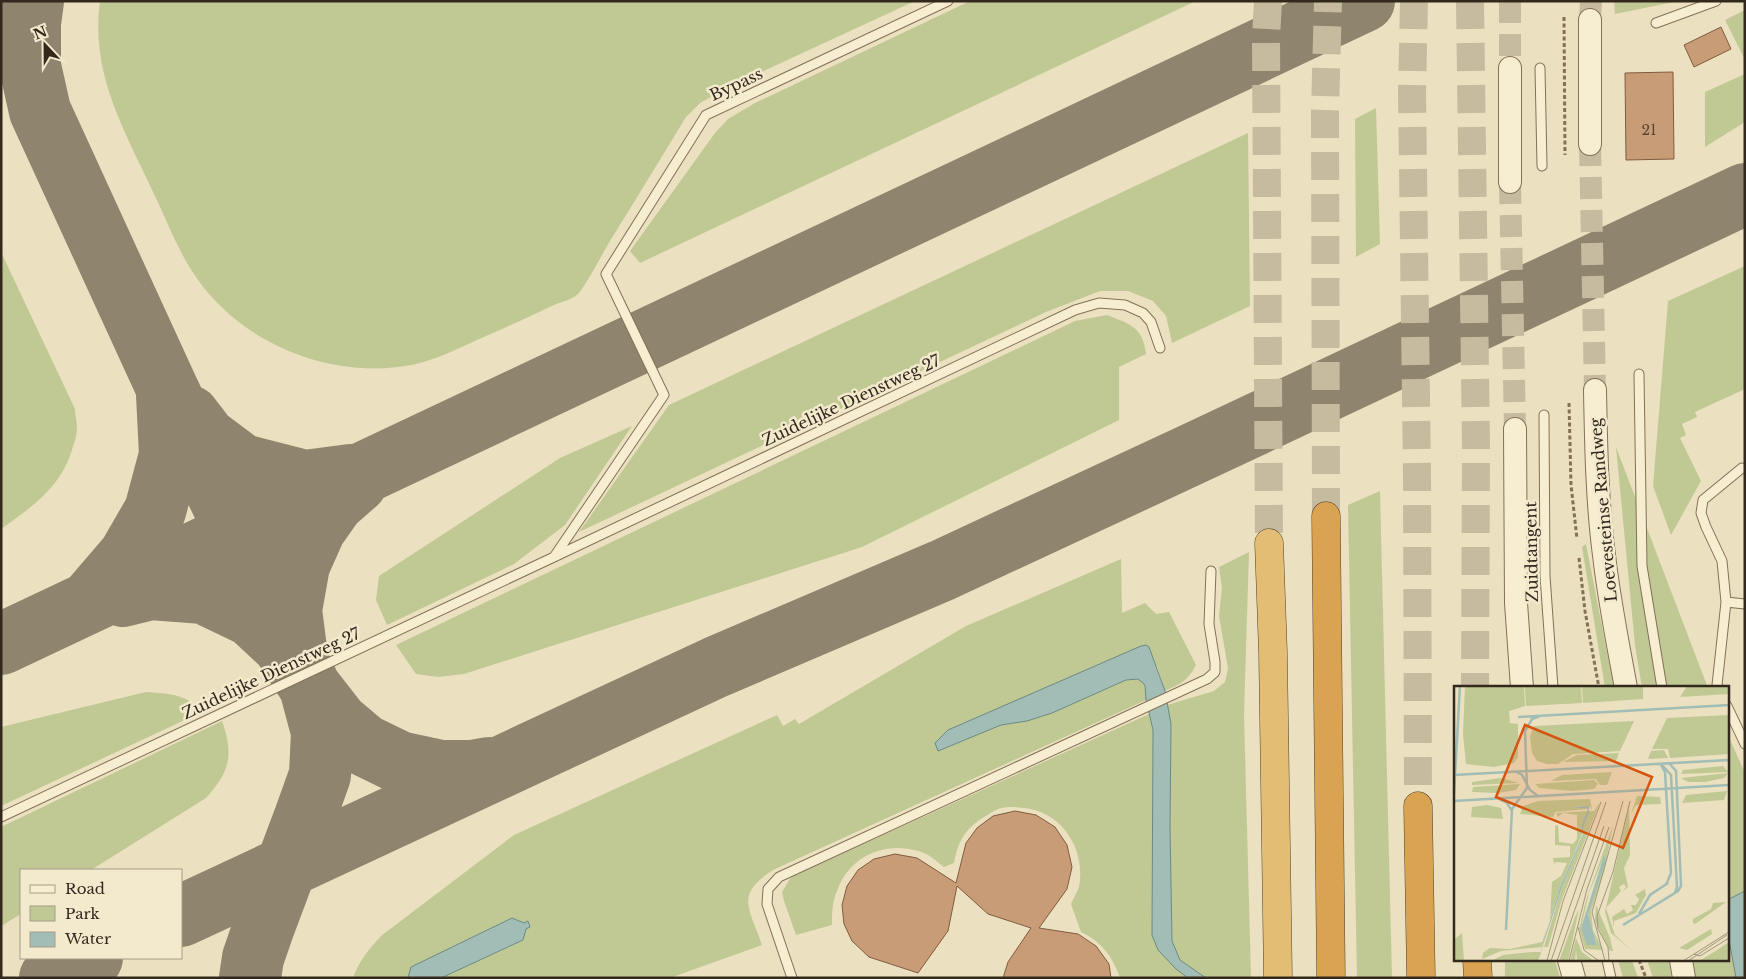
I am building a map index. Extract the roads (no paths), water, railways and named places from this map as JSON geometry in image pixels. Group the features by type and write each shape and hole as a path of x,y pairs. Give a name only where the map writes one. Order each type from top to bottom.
{"highway":[{"path":"1326,516 1331,978"},
{"path":"1269,543 1273,653 1278,978"},
{"path":"1418,806 1421,978"},
{"path":"1477,962 1478,978"}],"street":[{"path":"1590,20 1590,144"},
{"path":"1510,68 1510,182"},
{"name":"Loevesteinse Randweg","path":"1595,390 1596,445 1604,554 1613,619 1626,686"},
{"path":"1515,429 1516,603 1522,686"},
{"path":"1570,962 1574,978"},
{"path":"1681,962 1684,978"}],"lane":[{"name":"Bypass","path":"554,557 664,395 606,274 706,115 948,1"},
{"path":"1656,23 1716,1"},
{"path":"1540,68 1542,166"},
{"name":"Zuidelijke Dienstweg 27","path":"1,817 1075,310 1099,303 1126,305 1143,313 1151,322 1160,348"},
{"path":"1639,374 1642,566 1662,686"},
{"name":"Zuidtangent","path":"1544,415 1545,576 1553,686"},
{"path":"1717,686 1726,602 1722,561 1701,513 1703,500 1742,468"},
{"path":"792,978 767,904 768,889 779,877 1207,679 1215,672 1209,624 1211,571"},
{"path":"1726,602 1745,604"},
{"path":"1728,708 1745,744"},
{"path":"1608,962 1612,978"}],"water":[{"path":"1146,645 1149,647 1165,691 1171,724 1172,941 1180,960 1206,978 1188,978 1176,969 1158,950 1152,935 1153,730 1146,700 1145,685 1138,679 1126,680 1052,713 1027,721 1001,725 938,751 935,743 948,730"},
{"path":"1745,891 1745,978 1736,978 1728,934 1728,900"},
{"path":"512,918 524,923 528,921 530,927 526,929 523,940 441,978 408,978 411,967"}],"tunnel":[{"path":"1268,1 1266,38 1269,543"},
{"path":"1326,516 1325,111 1328,1"},
{"path":"1414,1 1412,93 1417,475 1418,806"},
{"path":"1470,1 1476,447 1475,686"},
{"path":"1510,1 1510,68"},
{"path":"1590,20 1591,1"},
{"path":"1590,144 1595,390"},
{"path":"1510,182 1515,429"}]}
